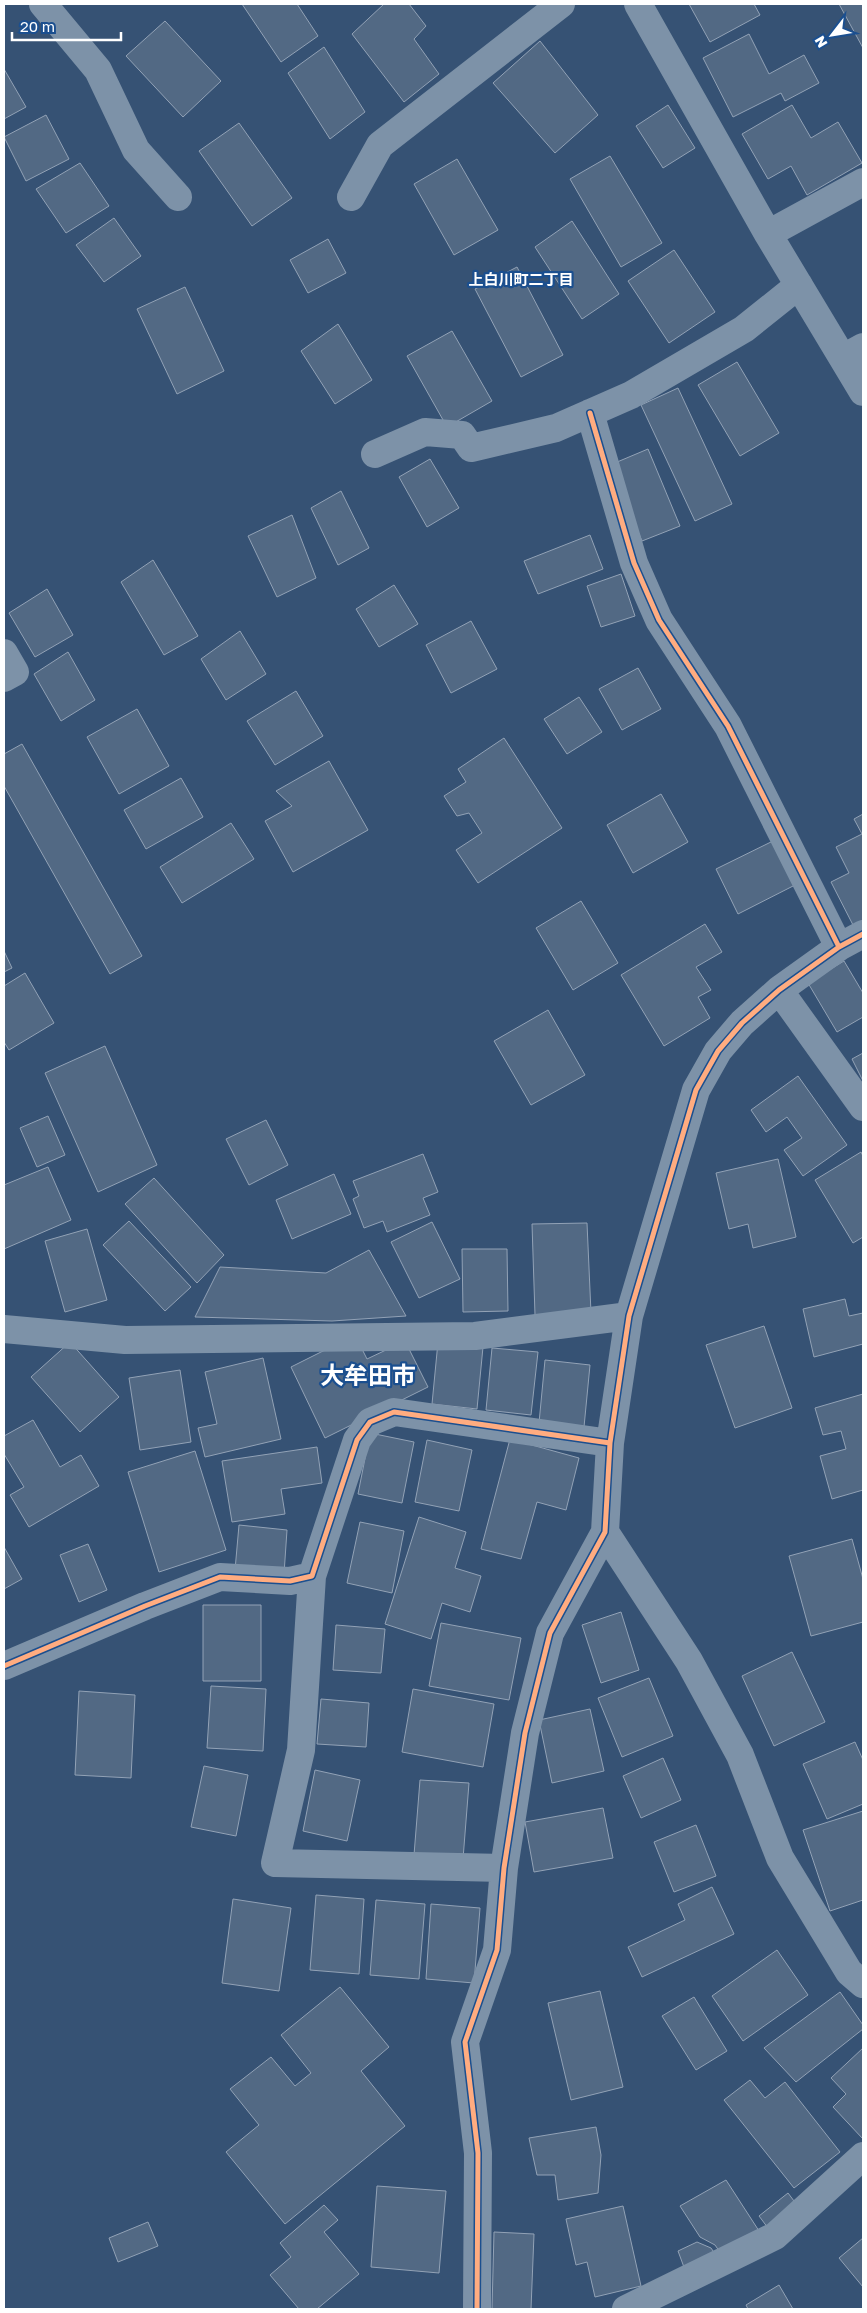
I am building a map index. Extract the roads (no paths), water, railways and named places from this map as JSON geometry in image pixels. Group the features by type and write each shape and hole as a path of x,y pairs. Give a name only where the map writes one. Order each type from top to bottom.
{"street":[{"path":"43,4 98,70 136,150 178,197"},
{"path":"351,197 380,145 561,4"},
{"path":"638,4 768,234 799,285 853,353 863,392"},
{"path":"768,234 863,182"},
{"path":"375,454 425,432 462,435 471,448 556,428 631,395 744,329 799,285"},
{"path":"477,2309 478,2153 465,2042 497,1950 504,1868 525,1733 550,1633 605,1532 610,1443 629,1316 696,1090 718,1051 742,1023 780,990 856,941 728,726 659,620 634,563 590,413"},
{"path":"4,652 15,672 4,678"},
{"path":"780,990 863,1107"},
{"path":"4,1329 125,1340 474,1336 629,1316"},
{"path":"504,1868 275,1863 301,1750 312,1576 357,1440 370,1422 394,1412 610,1443"},
{"path":"605,1532 690,1661 740,1755 780,1858 849,1972 863,1984"},
{"path":"4,1666 145,1606 220,1578 290,1581 312,1576"},
{"path":"626,2309 775,2236 863,2156"}],"district":[{"name":"上白川町二丁目","path":"521,280"},
{"name":"大牟田市","path":"368,1376"}]}
